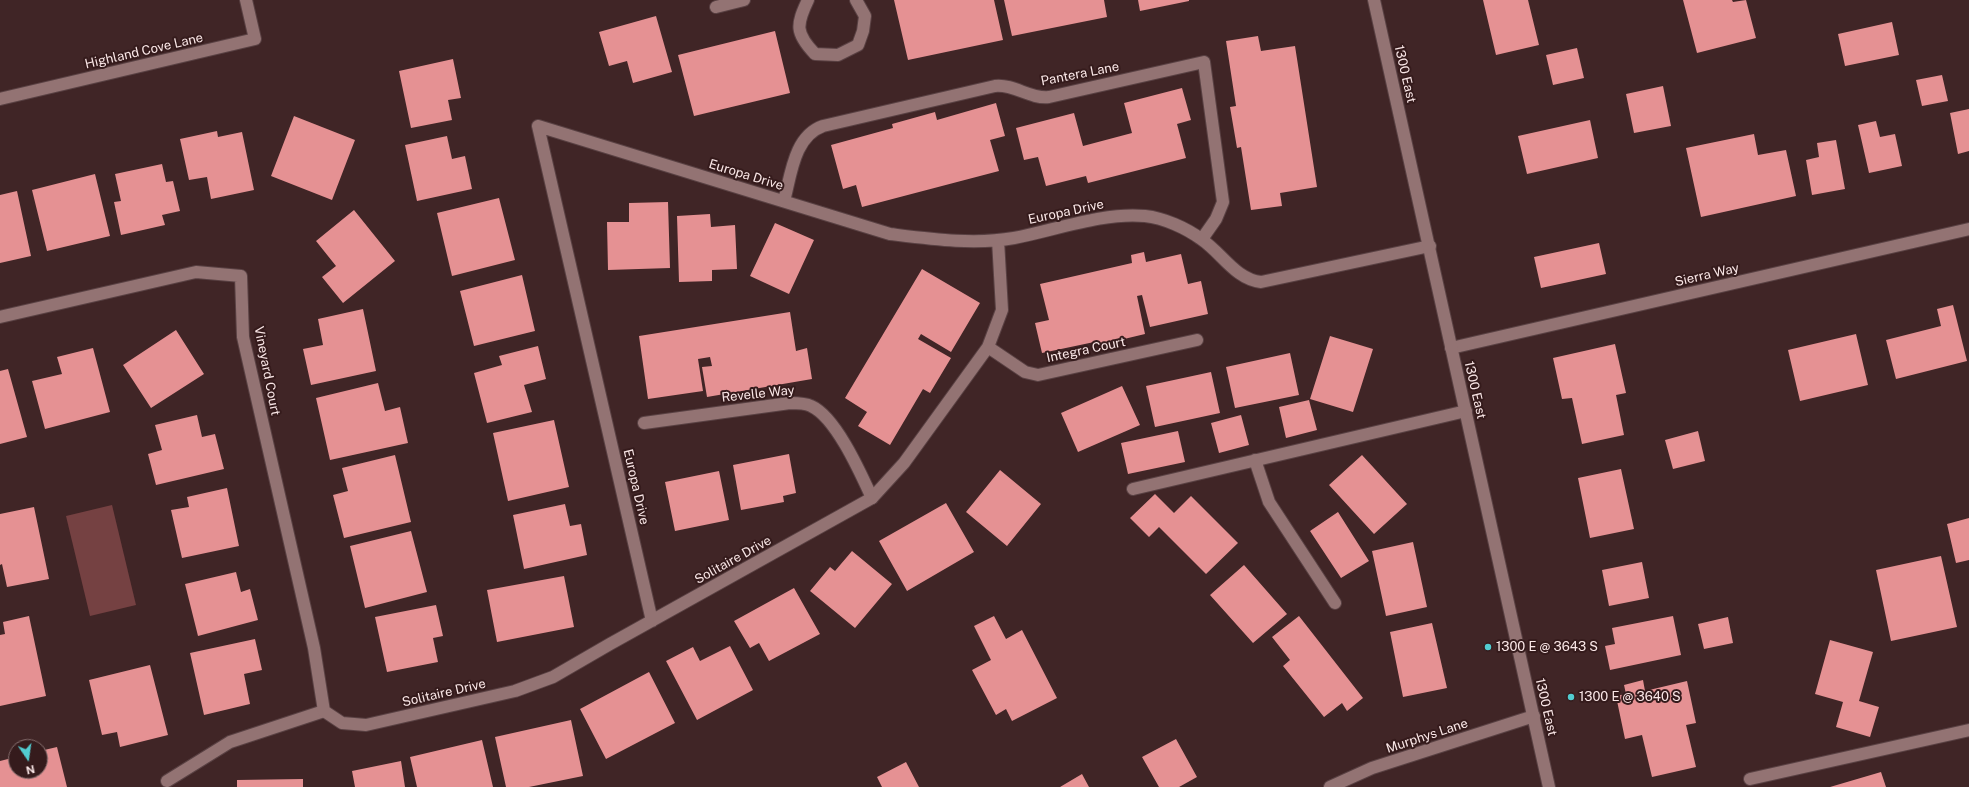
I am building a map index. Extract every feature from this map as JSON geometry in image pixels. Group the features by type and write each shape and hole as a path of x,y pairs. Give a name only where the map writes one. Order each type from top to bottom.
{"street":[{"name":"Highland Cove Lane","path":"0,99 255,39 246,0"},
{"path":"716,6 744,0"},
{"path":"808,0 799,19 802,40 815,54 838,55 858,45 863,31 865,16 856,0"},
{"name":"1300 East","path":"1374,0 1430,246 1451,348 1549,787"},
{"name":"Pantera Lane","path":"784,201 802,141 815,129 822,126 995,86 1008,85 1036,96 1049,97 1204,62 1223,202 1216,220 1202,239"},
{"name":"Europa Drive","path":"652,621 538,126 890,234 956,240 998,240 1112,217 1147,216 1181,228 1202,239 1248,280 1262,282 1430,246"},
{"name":"Sierra Way","path":"1451,348 1969,229"},
{"name":"Solitaire Drive","path":"324,711 342,723 366,726 515,691 553,677 872,498 904,463 988,346 1002,310 998,240"},
{"name":"Vineyard Court","path":"0,317 196,272 241,276 243,337 314,648 324,711"},
{"name":"Integra Court","path":"988,346 1025,372 1038,374 1197,340"},
{"name":"Revelle Way","path":"644,423 790,403 800,403 812,406 822,413 838,435 872,498"},
{"path":"1133,489 1466,411"},
{"path":"1255,460 1269,502 1335,603"},
{"path":"167,781 230,742 324,711"},
{"name":"Murphys Lane","path":"1330,787 1372,768 1534,716"},
{"path":"1750,779 1969,730"}],"shaded area":[{"path":"112,505 136,605 90,616 66,516"}],"building":[{"path":"894,0 994,0 1003,40 908,60"},
{"path":"1004,0 1104,0 1107,17 1012,36"},
{"path":"1138,0 1189,0 1189,1 1140,11"},
{"path":"1483,0 1528,0 1539,45 1496,55"},
{"path":"1683,0 1732,0 1733,2 1746,0 1756,38 1697,53"},
{"path":"656,16 672,72 633,83 627,61 609,66 599,32"},
{"path":"1892,22 1899,55 1845,66 1838,34"},
{"path":"775,31 790,93 694,116 678,55"},
{"path":"1258,36 1261,51 1295,46 1317,187 1280,193 1282,206 1251,210 1241,147 1237,148 1230,107 1236,106 1226,41"},
{"path":"1577,48 1584,78 1553,85 1546,55"},
{"path":"453,59 461,98 448,100 452,120 411,128 399,71"},
{"path":"1942,75 1948,101 1922,106 1916,80"},
{"path":"1663,86 1671,126 1634,133 1626,94"},
{"path":"1182,88 1191,120 1177,124 1186,158 1088,183 1086,176 1046,186 1038,157 1024,160 1016,128 1074,113 1083,146 1132,133 1124,103"},
{"path":"996,103 1005,136 990,140 999,171 862,207 856,185 843,189 831,145 893,128 892,124 935,112 937,120"},
{"path":"1969,109 1969,151 1958,154 1950,113"},
{"path":"294,116 355,140 332,200 271,176"},
{"path":"1590,120 1598,158 1527,174 1518,136"},
{"path":"1876,121 1880,137 1895,134 1902,166 1869,173 1858,125"},
{"path":"217,131 218,137 242,132 254,190 211,199 207,177 189,180 180,139"},
{"path":"1754,134 1758,155 1786,150 1796,196 1701,217 1686,148"},
{"path":"447,136 452,159 465,156 472,189 417,201 405,145"},
{"path":"1836,140 1845,189 1812,195 1806,160 1819,157 1817,143"},
{"path":"162,164 166,182 173,181 180,211 162,215 165,225 121,235 114,202 121,201 115,174"},
{"path":"95,174 110,236 47,251 32,190"},
{"path":"17,191 31,256 0,263 0,195"},
{"path":"499,198 515,260 452,276 437,213"},
{"path":"668,202 670,268 608,270 607,222 629,222 629,203"},
{"path":"354,210 395,261 343,303 322,277 336,266 316,241"},
{"path":"710,214 711,227 735,225 737,269 712,270 712,281 679,282 677,216"},
{"path":"775,223 814,240 789,294 750,276"},
{"path":"1599,243 1606,274 1541,288 1534,257"},
{"path":"1144,252 1146,262 1181,254 1188,284 1201,281 1208,314 1150,327 1142,295 1137,296 1145,334 1099,345 1099,341 1042,353 1035,323 1049,320 1040,284 1132,263 1131,255"},
{"path":"922,269 980,303 951,352 921,334 918,339 951,358 930,393 923,389 890,445 858,426 867,412 845,398"},
{"path":"522,275 535,331 474,346 460,291"},
{"path":"1953,305 1967,361 1896,379 1886,340 1941,326 1937,309"},
{"path":"363,309 376,371 311,385 303,349 323,345 318,319"},
{"path":"790,312 796,351 807,348 812,379 707,397 702,367 712,366 710,357 698,359 703,391 648,399 639,336"},
{"path":"176,330 204,374 151,408 123,365"},
{"path":"1856,334 1868,385 1800,401 1788,350"},
{"path":"1330,336 1373,349 1353,412 1310,399"},
{"path":"1615,344 1626,393 1616,395 1624,435 1582,444 1572,398 1562,399 1553,358"},
{"path":"538,346 546,379 524,385 532,412 487,423 474,373 502,365 499,356"},
{"path":"93,348 110,412 45,429 32,381 62,374 57,357"},
{"path":"1290,353 1299,395 1235,408 1226,367"},
{"path":"8,369 27,437 0,444 0,371"},
{"path":"1211,372 1220,413 1155,427 1146,386"},
{"path":"378,383 385,411 400,407 408,443 330,460 316,398"},
{"path":"1122,386 1140,425 1078,452 1061,413"},
{"path":"1309,400 1317,430 1286,438 1279,407"},
{"path":"197,415 202,437 215,434 224,469 156,485 148,454 162,450 155,425"},
{"path":"1241,415 1249,445 1219,453 1211,423"},
{"path":"554,420 569,487 508,501 493,433"},
{"path":"1178,431 1185,462 1128,474 1121,443"},
{"path":"1698,431 1705,461 1673,469 1665,440"},
{"path":"789,454 796,493 783,496 784,502 741,510 733,465"},
{"path":"395,455 411,522 344,538 333,495 348,491 342,468"},
{"path":"1362,455 1407,504 1374,534 1329,485"},
{"path":"1621,469 1634,529 1590,538 1578,478"},
{"path":"1000,470 1041,504 1007,546 966,512"},
{"path":"719,471 729,520 675,531 665,482"},
{"path":"227,488 239,546 182,558 171,510 189,507 187,497"},
{"path":"1155,494 1174,513 1191,496 1238,543 1206,574 1159,527 1149,537 1130,518"},
{"path":"946,503 974,552 907,591 879,541"},
{"path":"565,504 570,526 581,524 587,555 524,569 513,515"},
{"path":"34,507 49,579 7,587 2,564 0,565 0,514"},
{"path":"1338,512 1369,561 1341,578 1310,531"},
{"path":"1969,518 1969,560 1956,563 1947,524"},
{"path":"411,531 427,592 365,608 350,546"},
{"path":"1413,542 1427,607 1386,616 1372,551"},
{"path":"852,551 892,584 855,628 810,591 830,567 835,571"},
{"path":"1941,556 1957,627 1891,641 1876,570"},
{"path":"1642,562 1649,598 1609,606 1602,570"},
{"path":"1244,565 1287,614 1253,643 1210,595"},
{"path":"236,572 241,592 250,589 258,620 198,636 185,584"},
{"path":"564,576 574,627 497,642 487,590"},
{"path":"794,588 820,634 769,661 759,643 750,648 734,621"},
{"path":"436,605 443,636 433,638 438,662 387,672 375,617"},
{"path":"29,616 46,696 0,706 0,635 5,634 3,622"},
{"path":"994,616 1006,639 1022,630 1057,698 1012,721 1006,709 996,715 972,670 991,660 974,626"},
{"path":"1299,616 1363,698 1347,711 1342,703 1324,717 1283,666 1290,660 1272,637"},
{"path":"1673,616 1681,655 1610,670 1605,646 1615,644 1612,628"},
{"path":"1728,617 1733,643 1704,649 1698,624"},
{"path":"1432,623 1447,688 1403,697 1390,632"},
{"path":"255,639 262,670 244,674 250,704 204,715 190,653"},
{"path":"1830,640 1873,652 1859,701 1879,707 1870,737 1836,727 1843,702 1815,694"},
{"path":"730,646 753,690 697,720 666,661 693,647 700,661"},
{"path":"150,665 168,735 120,747 117,732 102,735 89,680"},
{"path":"649,672 675,723 606,759 580,709"},
{"path":"1643,680 1645,691 1687,681 1696,723 1686,725 1696,767 1652,777 1642,735 1625,739 1616,696 1626,694 1624,685"},
{"path":"571,720 583,776 529,787 506,787 495,737"},
{"path":"1176,739 1197,777 1179,787 1159,787 1142,757"},
{"path":"482,740 493,787 417,787 410,757"},
{"path":"57,747 67,787 0,787 0,761 8,759 8,779 48,779 48,749"},
{"path":"401,761 405,787 355,787 352,771"},
{"path":"906,762 919,787 882,787 877,777"},
{"path":"1881,772 1886,787 1830,787"},
{"path":"1082,774 1089,787 1060,787"},
{"path":"303,779 303,787 237,787 237,780"}],"place":[{"name":"1300 E @ 3643 S","path":"1488,647"},
{"name":"1300 E @ 3640 S","path":"1571,697"}]}
